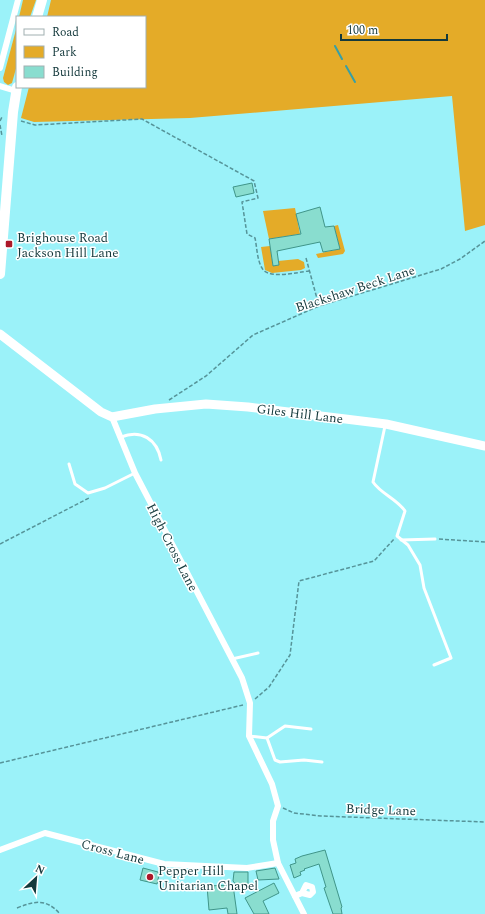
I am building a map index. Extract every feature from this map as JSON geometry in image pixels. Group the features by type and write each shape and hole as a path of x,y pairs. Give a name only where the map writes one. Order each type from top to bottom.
{"main road":[{"path":"37,16 42,0"},
{"path":"0,274 17,89"}],"street":[{"path":"0,68 18,0"},
{"path":"0,86 17,89"},
{"path":"0,334 101,412 112,417"},
{"name":"Giles Hill Lane","path":"112,417 155,409 217,404 386,424 485,446"},
{"name":"High Cross Lane","path":"112,417 135,473 242,678 250,703 249,736 272,784 278,806"},
{"path":"278,806 273,821 273,840 278,863 304,914"},
{"name":"Cross Lane","path":"0,850 45,833 164,864 247,868 278,863"},
{"path":"295,896 302,893"}],"lane":[{"path":"386,424 373,482 377,488 402,506 405,510 397,536 399,540 408,545 420,565 424,576 424,588 451,658 434,665"},
{"path":"121,437 133,434 147,438 157,446 160,460"},
{"path":"69,464 75,484 88,493 105,488 135,473"},
{"path":"399,540 435,539"},
{"path":"232,659 258,653"},
{"path":"249,736 267,738 285,726 311,729"},
{"path":"267,738 275,760 280,762 304,760 322,762"}],"path":[{"path":"13,120 35,125 142,119 254,181 258,198 242,202 247,234 255,238 262,268 266,273 271,275 309,270"},
{"name":"Blackshaw Beck Lane","path":"168,401 206,376 253,335 319,306 441,269 460,259 485,241"},
{"path":"306,258 319,306"},
{"path":"0,544 89,498"},
{"path":"0,763 250,703 269,687 290,655 299,581 374,561 397,536"},
{"path":"435,539 485,542"},
{"name":"Bridge Lane","path":"278,806 294,813 321,816 485,822"},
{"path":"17,908 34,901 54,907 60,914"}],"green space":[{"path":"23,0 36,0 30,16 19,16"},
{"path":"51,0 485,0 485,225 465,231 452,96 190,118 34,122 21,118 29,88 146,88 146,16 47,16"},
{"path":"16,30 16,69 12,83 8,85 4,82 3,78"},
{"path":"295,208 300,234 269,239 263,211"},
{"path":"338,225 345,251 343,254 318,258 316,254 340,249 334,226"},
{"path":"270,246 273,266 279,265 278,261 298,259 304,262 305,268 301,270 272,273 265,270 261,247"}],"building":[{"path":"252,183 254,193 236,197 233,187"},
{"path":"320,207 325,227 334,226 340,249 323,252 320,242 277,251 279,265 273,266 269,239 301,234 296,214"},
{"path":"325,850 342,907 342,914 333,914 324,888 326,887 319,864 304,869 305,870 300,872 301,875 294,878 290,865 296,863 295,859 302,856"},
{"name":"Pepper Hill Unitarian Chapel","path":"143,868 158,872 159,875 157,884 140,880"},
{"path":"275,868 279,879 258,880 256,871"},
{"path":"234,872 248,872 248,886 237,886 233,881"},
{"path":"274,883 279,893 263,901 269,914 254,914 245,898"},
{"path":"233,885 237,914 228,914 227,908 209,910 207,886"}],"waterway":[{"path":"335,46 342,59"},
{"path":"346,66 355,82"}],"place":[{"name":"Brighouse Road Jackson Hill Lane","path":"9,244"},
{"name":"Pepper Hill Unitarian Chapel","path":"150,877"}]}
